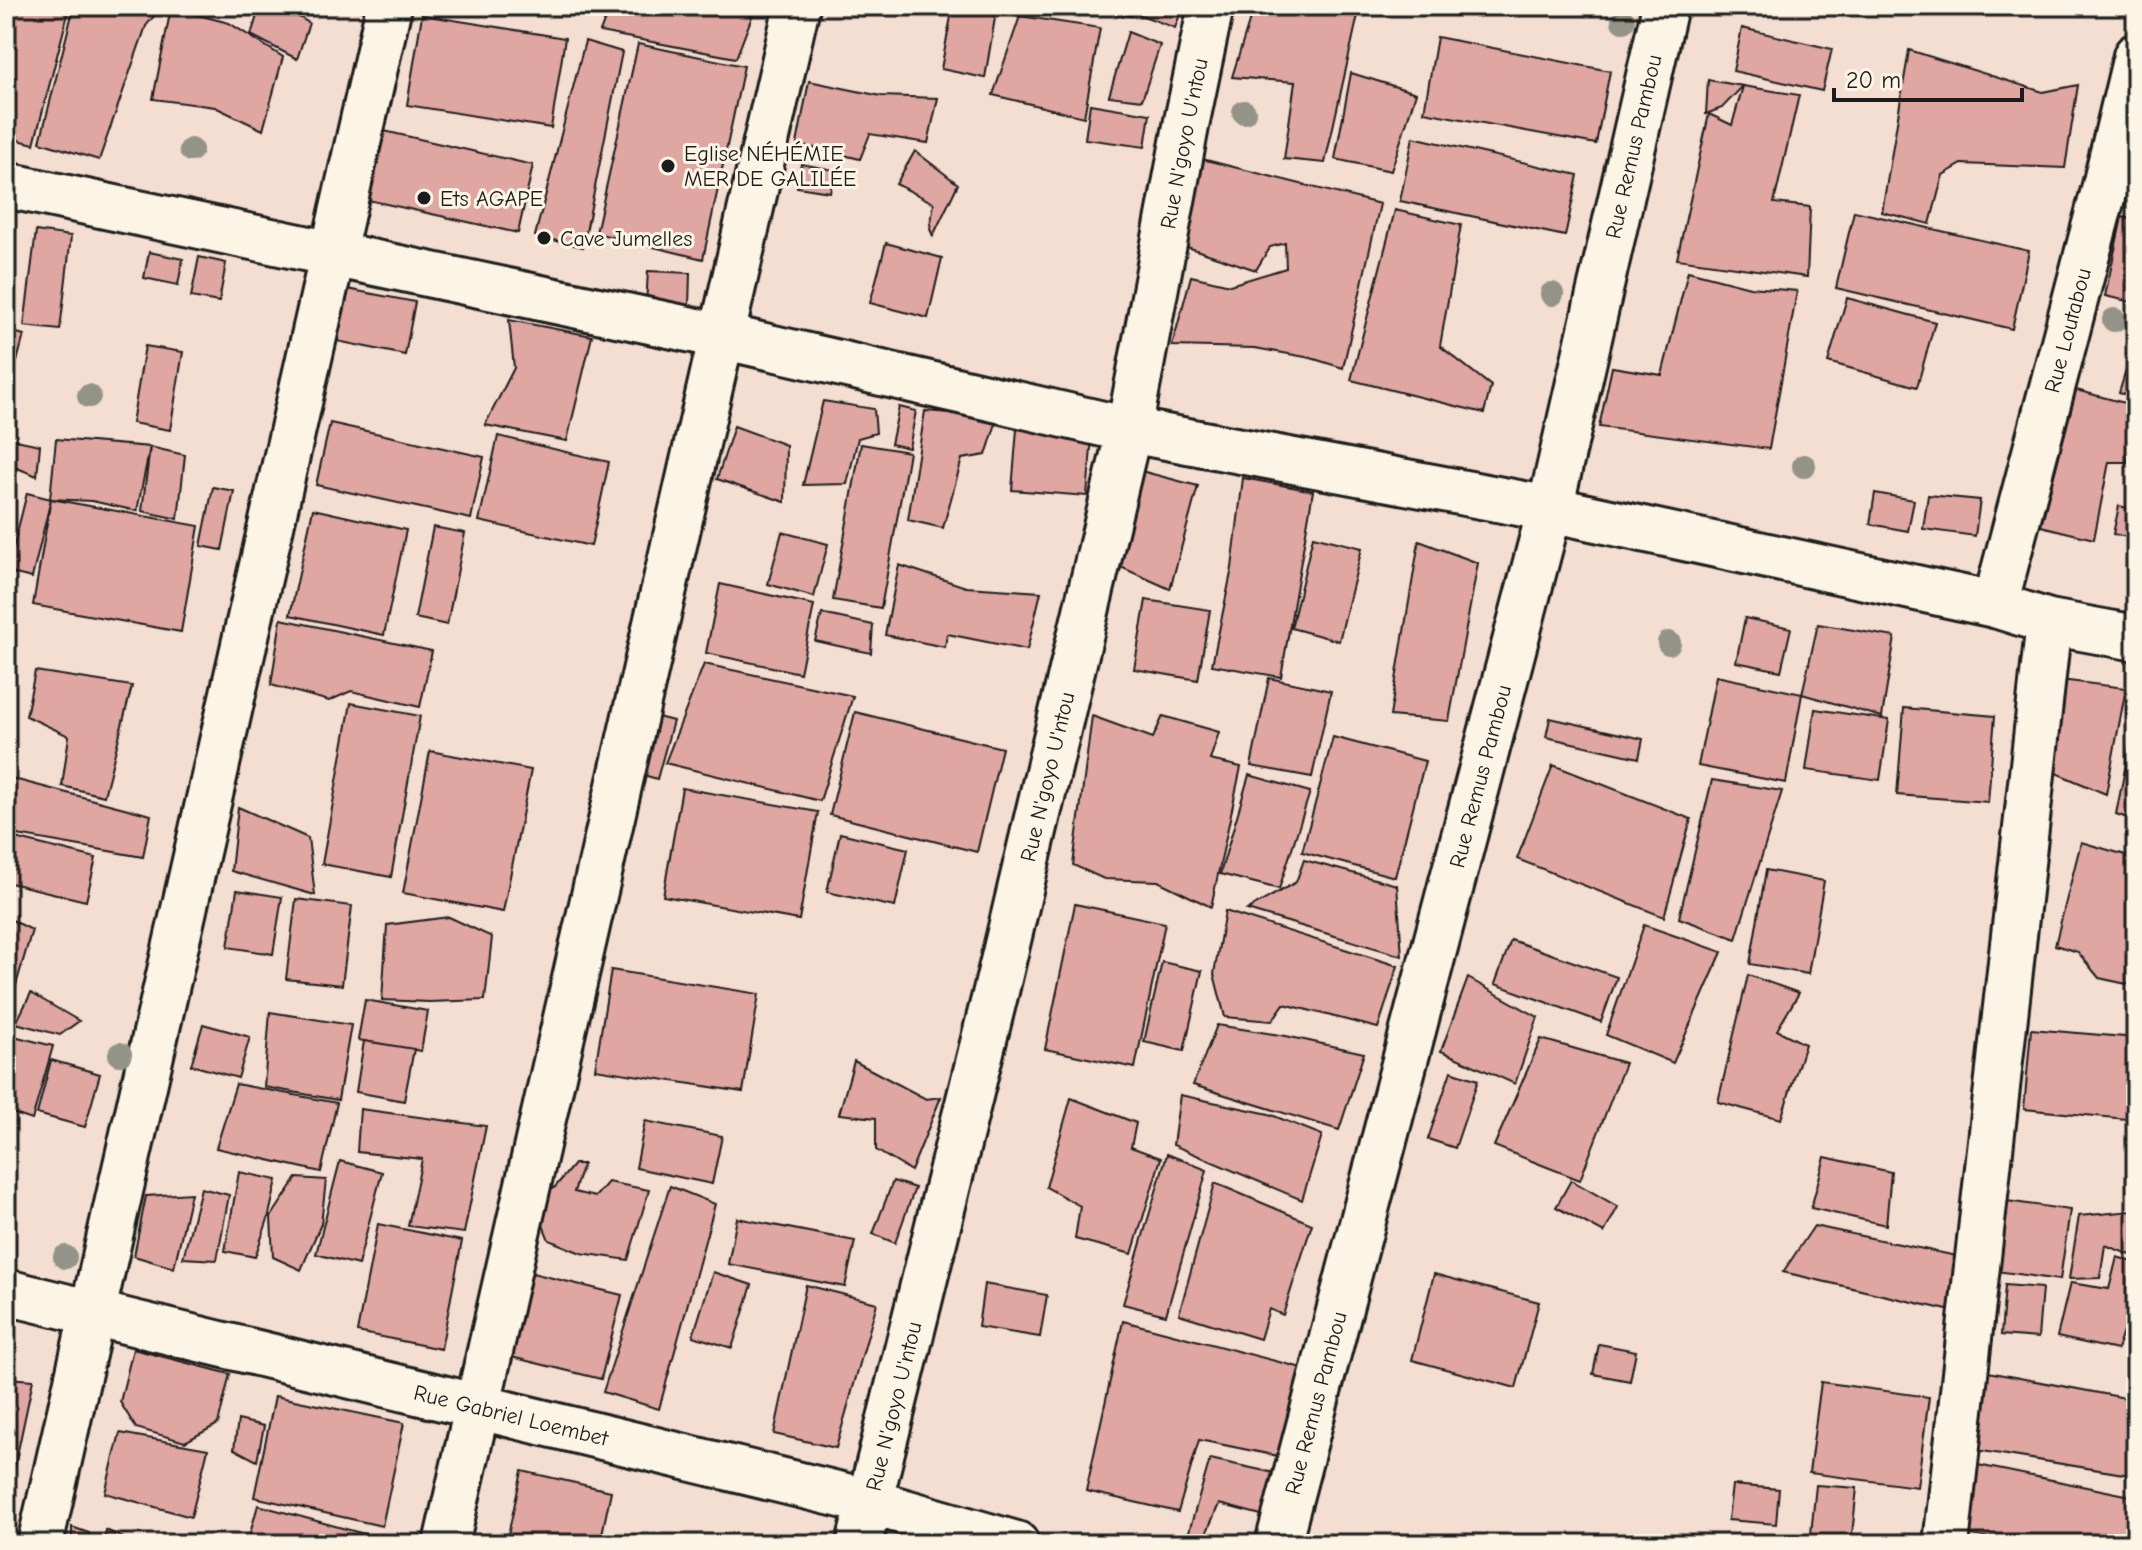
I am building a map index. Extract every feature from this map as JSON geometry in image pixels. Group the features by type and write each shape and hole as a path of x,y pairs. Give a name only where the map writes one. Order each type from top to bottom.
{"street":[{"path":"40,1544 389,6"},
{"path":"446,1544 797,6"},
{"name":"Rue N'goyo U'ntou","path":"859,1544 997,987 1129,430 1211,6"},
{"name":"Rue Remus Pambou","path":"1278,1544 1550,509 1665,6"},
{"name":"Rue Loutabou","path":"1995,605 2120,194 2136,56"},
{"path":"6,185 721,336 1129,430 1550,509 1995,605 2049,622 2136,638"},
{"path":"1946,1544 2049,622"},
{"name":"Rue Gabriel Loembet","path":"6,1292 870,1502 1016,1544"}],"building":[{"path":"6,6 70,6 34,144 6,137"},
{"path":"74,6 162,6 146,26 99,160 40,142"},
{"path":"260,6 280,6 309,23 297,59 251,35"},
{"path":"610,6 756,6 736,58 600,32"},
{"path":"953,6 997,6 985,78 941,69"},
{"path":"1058,6 1133,6 1132,16"},
{"path":"1141,6 1183,6 1175,28 1138,14"},
{"path":"1254,6 1360,6 1325,163 1284,159 1295,82 1232,77"},
{"path":"171,8 229,23 283,57 263,130 215,107 153,99"},
{"path":"422,15 565,38 551,128 407,105"},
{"path":"1020,16 1100,28 1084,117 993,95"},
{"path":"1742,28 1832,49 1822,91 1733,71"},
{"path":"1128,32 1160,45 1142,100 1109,96"},
{"path":"1437,37 1610,71 1596,144 1424,112"},
{"path":"585,41 622,52 583,247 535,236"},
{"path":"638,44 744,66 703,259 596,233"},
{"path":"1909,50 2043,92 2078,85 2065,168 1962,164 1943,175 1930,224 1882,212"},
{"path":"1351,73 1416,93 1391,171 1335,159"},
{"path":"1708,80 1743,86 1722,108 1706,114"},
{"path":"809,81 881,96 938,98 928,143 870,134 860,159 797,144"},
{"path":"1743,86 1799,95 1774,203 1810,207 1807,277 1677,259 1709,114 1732,125"},
{"path":"1090,104 1150,114 1145,147 1085,139"},
{"path":"384,131 533,165 518,233 368,200"},
{"path":"1413,137 1578,175 1565,236 1400,201"},
{"path":"915,151 958,184 933,236 930,229 934,203 896,184"},
{"path":"1198,158 1380,204 1343,368 1311,358 1255,348 1172,346 1191,276 1230,285 1286,268 1285,243 1270,247 1256,270 1184,246"},
{"path":"801,164 834,170 830,192 797,187"},
{"path":"1395,210 1461,225 1440,346 1491,386 1484,413 1351,380"},
{"path":"1854,211 2029,251 2012,329 1836,288"},
{"path":"2122,217 2136,220 2136,303 2105,296"},
{"path":"36,231 71,236 60,330 24,326"},
{"path":"886,243 942,258 928,318 870,303"},
{"path":"149,252 183,259 178,285 144,278"},
{"path":"199,257 226,263 219,302 191,297"},
{"path":"648,271 690,273 689,307 646,305"},
{"path":"1688,271 1750,287 1797,291 1769,449 1599,427 1612,367 1662,375"},
{"path":"347,289 415,302 405,355 337,341"},
{"path":"1847,298 1935,322 1917,387 1828,362"},
{"path":"509,320 592,336 567,441 485,425 514,368"},
{"path":"6,330 24,335 6,403"},
{"path":"145,346 183,352 170,430 132,423"},
{"path":"2127,367 2136,368 2136,398 2119,393"},
{"path":"2076,390 2136,406 2136,424 2127,462 2109,462 2094,539 2041,526"},
{"path":"823,401 874,409 876,433 858,438 847,484 803,485"},
{"path":"899,407 916,411 909,448 891,444"},
{"path":"925,411 998,417 986,455 962,459 943,528 908,520"},
{"path":"330,423 484,457 471,519 316,485"},
{"path":"734,426 786,445 785,502 717,479"},
{"path":"1017,429 1092,436 1087,496 1012,490"},
{"path":"498,436 609,462 591,546 479,521"},
{"path":"6,438 40,445 37,476 17,468 6,530"},
{"path":"56,439 150,447 137,511 92,501 50,499"},
{"path":"861,444 909,452 881,608 833,600"},
{"path":"150,447 185,455 178,519 142,511"},
{"path":"1141,471 1198,486 1170,589 1116,565"},
{"path":"1243,478 1313,491 1281,677 1212,665 1232,568"},
{"path":"213,487 234,491 222,550 201,546"},
{"path":"27,493 51,499 32,578 7,572"},
{"path":"1875,493 1914,500 1908,531 1870,524"},
{"path":"1928,495 1980,500 1975,536 1923,529"},
{"path":"51,499 199,526 181,632 33,605"},
{"path":"2119,506 2136,510 2136,539 2113,534"},
{"path":"313,509 406,530 384,635 290,615"},
{"path":"433,527 465,533 447,625 415,618"},
{"path":"782,532 828,544 814,597 768,584"},
{"path":"1313,536 1362,548 1339,641 1291,628"},
{"path":"1419,541 1478,563 1449,721 1390,716"},
{"path":"899,565 966,587 1041,592 1027,650 947,634 945,647 885,635"},
{"path":"720,584 814,605 800,673 706,653"},
{"path":"1146,600 1210,610 1198,680 1134,669"},
{"path":"822,614 873,625 871,653 815,641"},
{"path":"1745,618 1791,628 1781,671 1736,662"},
{"path":"281,619 432,651 420,707 351,691 329,701 271,685"},
{"path":"1818,624 1895,637 1882,717 1802,694"},
{"path":"704,664 853,696 820,801 665,763"},
{"path":"35,671 132,686 104,796 62,786 69,736 26,716"},
{"path":"1716,676 1802,694 1786,783 1698,766"},
{"path":"1269,678 1331,691 1312,777 1251,766"},
{"path":"2052,679 2126,688 2106,794 2042,767"},
{"path":"351,703 420,716 391,877 322,864"},
{"path":"1904,708 1995,716 1988,802 1897,795"},
{"path":"1815,709 1889,720 1880,780 1806,770"},
{"path":"855,712 1002,748 977,852 830,815"},
{"path":"646,714 673,721 657,779 630,771"},
{"path":"2136,714 2136,821 2116,814"},
{"path":"1092,716 1153,738 1163,716 1219,732 1210,760 1241,767 1211,907 1158,881 1104,879 1073,865"},
{"path":"1550,718 1643,739 1639,758 1546,737"},
{"path":"1333,737 1425,761 1395,877 1302,852"},
{"path":"430,751 531,770 503,912 403,893"},
{"path":"1553,765 1691,819 1664,917 1517,859"},
{"path":"1249,775 1310,792 1279,889 1220,874"},
{"path":"6,777 151,815 143,857 6,833"},
{"path":"1712,780 1782,791 1736,939 1679,918"},
{"path":"682,788 818,812 799,920 663,896"},
{"path":"238,807 308,838 315,895 231,871"},
{"path":"840,833 908,849 895,907 827,892"},
{"path":"15,838 96,858 86,901 6,882"},
{"path":"2081,842 2136,858 2136,986 2099,978 2078,952 2055,945"},
{"path":"1304,860 1397,885 1402,956 1247,910 1296,882"},
{"path":"1766,870 1824,881 1808,974 1750,964"},
{"path":"237,890 282,897 273,954 228,947"},
{"path":"296,899 352,906 342,985 286,979"},
{"path":"1075,904 1165,923 1135,1068 1045,1049"},
{"path":"1225,911 1398,966 1378,1028 1284,1004 1272,1021 1225,1017 1214,974"},
{"path":"6,917 32,930 7,1016 6,1015"},
{"path":"449,917 492,937 485,1000 382,1000 387,925"},
{"path":"1644,925 1722,952 1673,1063 1606,1035"},
{"path":"1511,940 1617,977 1601,1022 1495,984"},
{"path":"1162,962 1202,971 1184,1051 1144,1042"},
{"path":"611,970 759,994 743,1092 595,1069"},
{"path":"1748,975 1799,993 1777,1030 1805,1044 1781,1119 1718,1102"},
{"path":"1468,978 1538,1017 1515,1084 1441,1051"},
{"path":"31,993 79,1021 60,1035 16,1023"},
{"path":"365,1000 428,1011 421,1051 358,1040"},
{"path":"270,1012 351,1025 338,1100 264,1087"},
{"path":"203,1024 250,1037 238,1078 191,1065"},
{"path":"1217,1025 1364,1053 1339,1130 1193,1085"},
{"path":"2031,1029 2136,1038 2136,1120 2024,1109"},
{"path":"6,1034 53,1046 32,1120 6,1111"},
{"path":"1541,1039 1625,1063 1580,1180 1494,1146"},
{"path":"364,1041 414,1049 404,1101 356,1092"},
{"path":"51,1060 100,1074 85,1127 37,1114"},
{"path":"854,1061 926,1099 941,1097 911,1171 876,1150 876,1118 839,1114"},
{"path":"1451,1071 1478,1080 1455,1148 1428,1139"},
{"path":"236,1084 337,1103 321,1172 216,1148"},
{"path":"1180,1095 1269,1114 1322,1135 1302,1200 1173,1145"},
{"path":"1071,1098 1136,1123 1131,1147 1161,1158 1132,1254 1075,1239 1080,1206 1046,1187"},
{"path":"360,1109 486,1126 464,1233 408,1226 422,1159 357,1152"},
{"path":"645,1121 722,1136 712,1184 636,1168"},
{"path":"1167,1154 1207,1170 1166,1315 1123,1304"},
{"path":"1825,1157 1891,1172 1886,1225 1811,1208"},
{"path":"340,1161 382,1172 358,1265 316,1254"},
{"path":"574,1164 583,1164 574,1192 595,1197 608,1182 649,1190 628,1260 581,1253 549,1240 535,1205"},
{"path":"239,1172 277,1180 255,1257 225,1251"},
{"path":"297,1178 326,1180 321,1224 301,1270 273,1257 271,1217"},
{"path":"1571,1180 1618,1207 1604,1233 1556,1207"},
{"path":"893,1181 915,1188 895,1243 873,1234"},
{"path":"1215,1183 1312,1224 1283,1315 1269,1309 1260,1339 1179,1314"},
{"path":"670,1186 715,1204 659,1409 603,1392"},
{"path":"201,1188 229,1195 217,1260 183,1258"},
{"path":"191,1193 174,1268 134,1256 146,1196"},
{"path":"2000,1200 2070,1210 2060,1280 1989,1270"},
{"path":"2132,1211 2136,1257 2105,1245 2100,1278 2069,1279 2079,1216"},
{"path":"737,1218 855,1241 845,1287 728,1264"},
{"path":"378,1224 462,1241 441,1349 357,1332"},
{"path":"1814,1226 1971,1259 1956,1312 1783,1272"},
{"path":"2117,1257 2136,1263 2136,1293 2117,1350 2057,1337 2070,1283 2109,1289"},
{"path":"524,1271 622,1295 601,1379 503,1355"},
{"path":"713,1272 752,1285 732,1348 693,1336"},
{"path":"1434,1274 1539,1302 1516,1388 1412,1360"},
{"path":"984,1284 1047,1295 1040,1337 978,1327"},
{"path":"806,1285 877,1303 836,1448 774,1434"},
{"path":"2005,1285 2042,1288 2038,1338 2001,1335"},
{"path":"1123,1321 1302,1368 1278,1456 1199,1440 1178,1512 1086,1491"},
{"path":"1599,1344 1636,1351 1630,1381 1593,1374"},
{"path":"133,1349 230,1374 218,1424 185,1442 136,1428 120,1402"},
{"path":"1988,1372 2136,1400 2136,1476 1976,1450"},
{"path":"6,1378 33,1380 8,1498 6,1497"},
{"path":"1821,1382 1929,1397 1917,1487 1809,1473"},
{"path":"275,1396 404,1423 382,1526 254,1497"},
{"path":"238,1420 264,1426 257,1461 234,1449"},
{"path":"120,1433 208,1449 191,1517 105,1493"},
{"path":"1210,1459 1279,1474 1265,1516 1219,1504 1203,1541 1188,1535"},
{"path":"1973,1464 2136,1497 2136,1544 2027,1544 1965,1534"},
{"path":"522,1471 611,1491 600,1544 506,1544"},
{"path":"1732,1485 1779,1489 1776,1524 1728,1520"},
{"path":"1816,1485 1857,1488 1851,1544 1810,1544"},
{"path":"258,1505 401,1544 247,1544"},
{"path":"72,1527 89,1533 92,1544 72,1544"},
{"path":"106,1530 136,1544 103,1544"}],"place":[{"name":"Eglise NÉHÉMIE MER DE GALILÉE","path":"668,166"},
{"name":"Ets AGAPE","path":"424,198"},
{"name":"Cave Jumelles","path":"544,238"}]}
